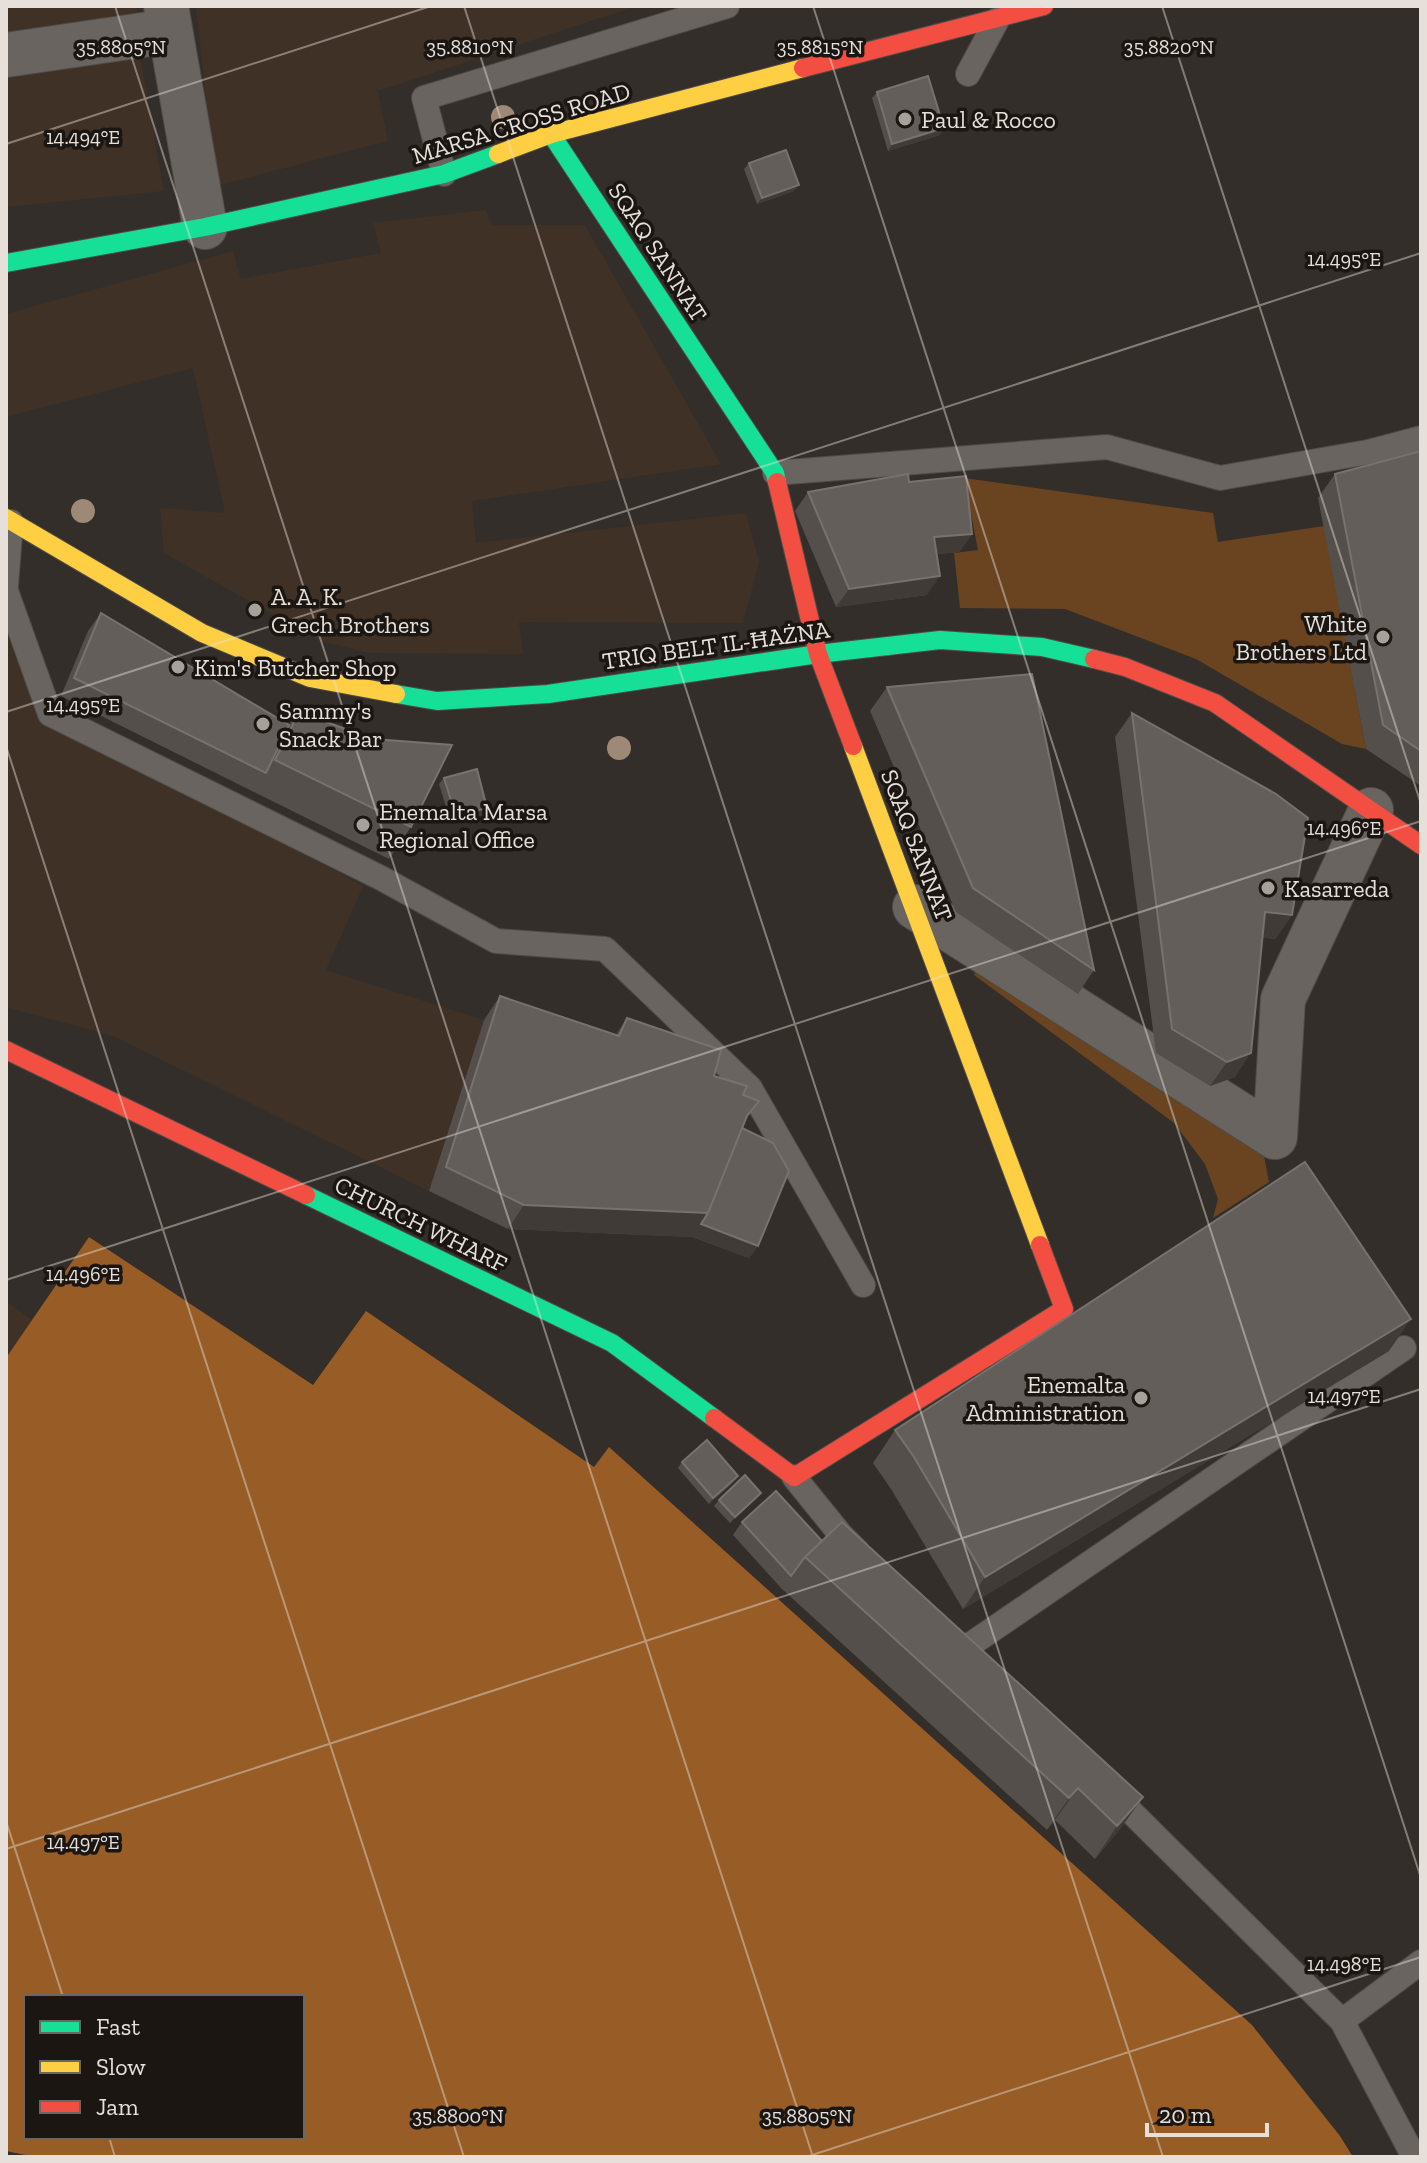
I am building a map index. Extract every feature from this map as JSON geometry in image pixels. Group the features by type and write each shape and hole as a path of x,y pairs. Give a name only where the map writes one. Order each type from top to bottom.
{"street":[{"name":"MARSA CROSS ROAD","path":"6,263 205,227 444,174 551,134 1044,6"},
{"path":"6,55 168,18 205,227"},
{"name":"SQAQ SANNAT","path":"551,134 775,473 818,654 1064,1309 794,1477"},
{"name":"TRIQ BELT IL-ĦAŻNA","path":"9,520 202,633 310,678 437,701 548,694 818,654 940,640 1042,647 1125,667 1215,703 1421,845"},
{"path":"915,907 1275,1137 1283,999 1371,810"},
{"name":"CHURCH WHARF","path":"6,1050 612,1343 794,1477"}],"lane":[{"path":"444,174 424,98 727,6"},
{"path":"968,74 997,20"},
{"path":"775,473 1107,447 1220,478 1368,452 1421,438"},
{"path":"6,585 9,520"},
{"path":"6,591 50,714 381,878 496,941 605,949 750,1088 863,1285"},
{"path":"946,1630 972,1653 1404,1348"},
{"path":"794,1477 841,1535 873,1565"},
{"path":"1090,1771 1342,2021 1414,2157"},
{"path":"1342,2021 1421,1962"}],"shaded area":[{"path":"6,6 137,6 138,15 6,35"},
{"path":"196,6 637,6 378,91 388,141 216,186"},
{"path":"140,56 164,191 6,207 6,75"},
{"path":"486,210 492,225 585,225 721,464 472,501 476,543 746,513 759,562 743,623 519,622 523,654 369,653 320,641 164,553 160,508 225,513 193,368 6,417 6,314 233,251 241,279 381,253 373,223"},
{"path":"964,478 1213,513 1218,542 1324,526 1366,749 1342,744 1196,659 1065,609 960,608 954,553 978,550"},
{"path":"6,632 36,711 363,886 326,970 484,1020 429,1191 113,1036 6,1007"},
{"path":"982,958 1262,1145 1269,1182 1213,1218 1218,1199 1205,1164 1174,1123 974,975"},
{"path":"89,1237 313,1385 366,1311 594,1467 609,1447 1252,2025 1340,2136 1353,2157 35,2157 6,2151 6,1358"},
{"path":"6,1301 32,1320 6,1358"}],"building":[{"path":"928,76 944,128 892,144 877,92"},
{"path":"786,150 799,185 762,198 749,163"},
{"name":"White Brothers Ltd","path":"1421,451 1421,751 1383,725 1335,474"},
{"path":"908,474 909,482 966,476 972,534 934,537 940,576 849,589 808,492"},
{"path":"101,613 289,725 266,773 74,678"},
{"path":"1032,674 1094,970 973,888 887,687"},
{"path":"299,712 373,739 452,745 411,827 275,760"},
{"path":"1132,713 1276,794 1308,818 1292,915 1265,912 1251,1053 1227,1062 1172,1029"},
{"path":"477,769 487,808 456,816 444,778"},
{"path":"500,996 619,1036 627,1018 721,1050 714,1076 747,1086 743,1095 759,1101 747,1116 708,1213 524,1205 446,1167"},
{"path":"742,1128 773,1143 789,1171 758,1246 701,1224"},
{"name":"Enemalta Administration","path":"1305,1162 1411,1319 985,1577 895,1430"},
{"path":"707,1440 738,1476 713,1498 682,1462"},
{"path":"745,1475 761,1493 735,1517 719,1500"},
{"path":"776,1491 822,1541 791,1576 742,1522"},
{"path":"842,1522 1143,1797 1117,1826 1078,1788 1069,1798 805,1557"}],"traffic: fast":[{"path":"551,134 775,473 777,482"},
{"path":"6,263 205,227 444,174 498,154"},
{"path":"396,694 437,701 548,694 818,654 940,640 1042,647 1094,659"},
{"path":"306,1195 612,1343 714,1418"}],"traffic: slow":[{"path":"498,154 551,134 803,68"},
{"path":"6,518 202,633 310,678 396,694"},
{"path":"853,746 1040,1245"}],"traffic: jam":[{"path":"803,68 1044,6"},
{"path":"777,482 818,654 853,746"},
{"path":"1094,659 1125,667 1215,703 1421,845"},
{"path":"6,1050 306,1195"},
{"path":"714,1418 794,1477 1064,1309 1040,1245"}],"place":[{"name":"Paul & Rocco","path":"905,119"},
{"name":"A. A. K. Grech Brothers","path":"255,610"},
{"name":"White Brothers Ltd","path":"1383,637"},
{"name":"Kim's Butcher Shop","path":"178,667"},
{"name":"Sammy's Snack Bar","path":"263,724"},
{"name":"Enemalta Marsa Regional Office","path":"363,825"},
{"name":"Kasarreda","path":"1268,888"},
{"name":"Enemalta Administration","path":"1141,1398"}]}
